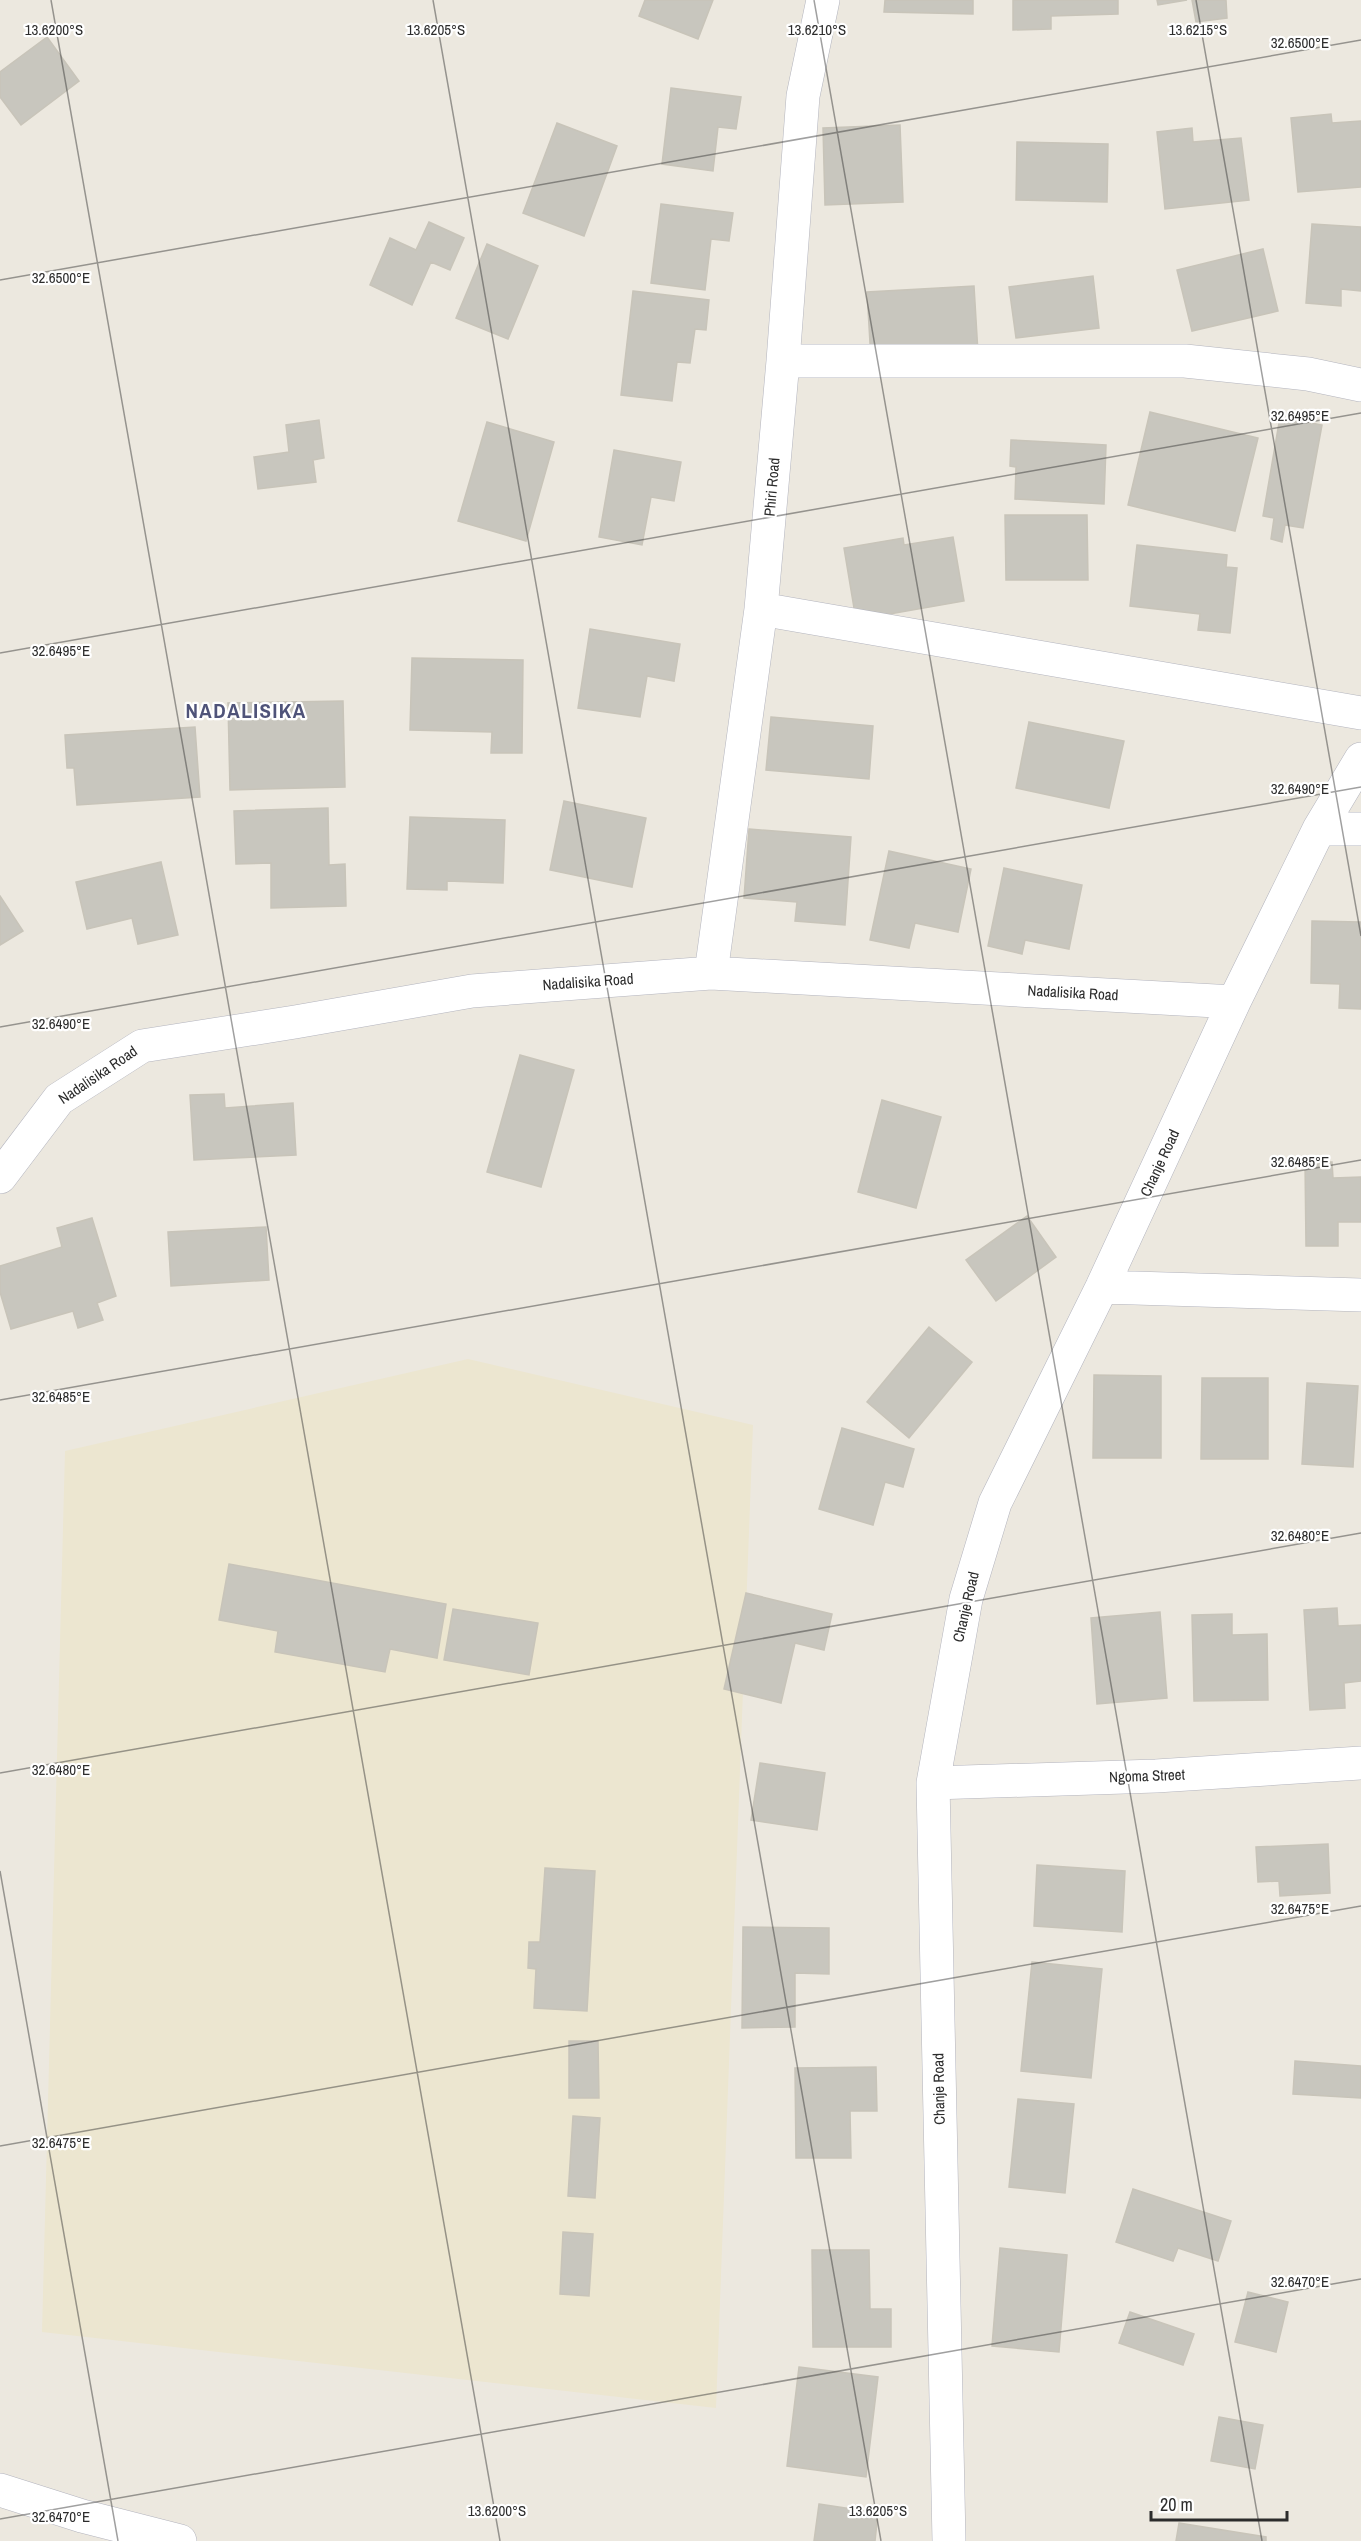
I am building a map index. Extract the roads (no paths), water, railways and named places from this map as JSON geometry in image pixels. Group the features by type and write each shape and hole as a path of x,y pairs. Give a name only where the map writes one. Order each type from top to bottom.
{"street":[{"name":"Phiri Road","path":"711,973 761,609 803,96 823,0"},
{"path":"783,361 1185,361 1308,374 1361,385"},
{"path":"761,609 1361,713"},
{"name":"Chanje Road","path":"949,2541 933,1783 966,1599 995,1503 1102,1287 1234,1002 1319,829 1361,759"},
{"path":"1319,829 1361,829"},
{"name":"Nadalisika Road","path":"0,1178 59,1099 142,1046 472,991 711,973 1234,1002"},
{"path":"1102,1287 1361,1295"},
{"name":"Ngoma Street","path":"933,1783 1156,1776 1361,1763"},
{"path":"0,2490 78,2529 180,2541"}],"district":[{"name":"NADALISIKA","path":"246,711"}]}
